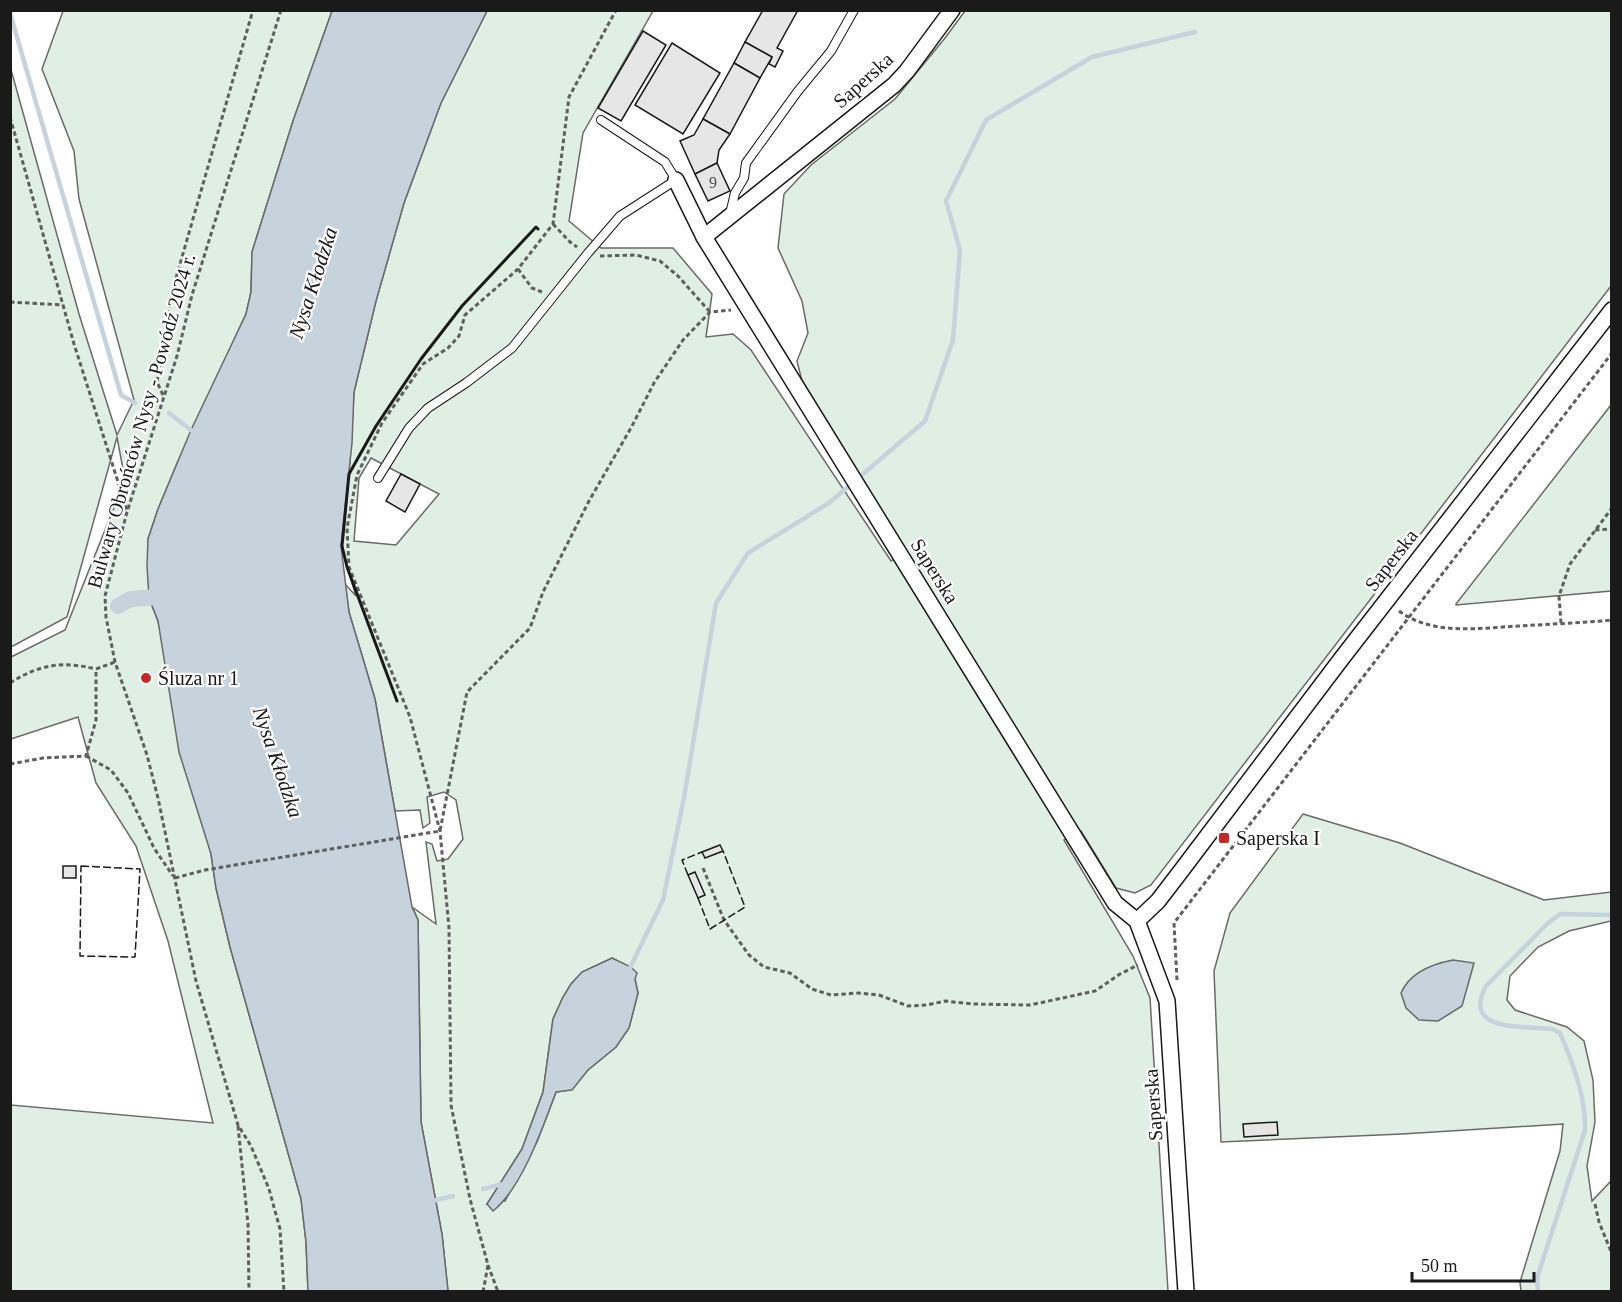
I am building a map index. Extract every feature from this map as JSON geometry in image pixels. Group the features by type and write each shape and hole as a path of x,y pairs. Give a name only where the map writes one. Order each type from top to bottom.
{"street":[{"name":"Saperska","path":"704,237 894,85 952,10"},
{"name":"Saperska","path":"676,180 704,237 1115,903 1137,921 1167,1001 1186,1292"},
{"name":"Saperska","path":"1137,921 1158,901 1611,310"}],"lane":[{"path":"730,216 735,194 744,178 746,163 798,91 831,51 854,10"},
{"path":"378,478 409,428 428,408 512,348 620,216 676,180 665,162 601,120"}],"path":[{"path":"163,395 157,382 174,285 253,10"},
{"name":"Bulwary Obrońców Nysy - Powódź 2024 r.","path":"281,10 192,295 177,356 127,512 105,596 106,617 115,662 147,755 196,981 237,1125 250,1146 269,1190 280,1229 285,1292"},
{"path":"498,1292 470,1199 451,1105 449,928 440,831 402,694 349,567 346,528 357,475 382,423 423,364 448,348 459,336 465,315 518,269 553,224 569,97 616,10"},
{"path":"10,117 63,306 127,512"},
{"path":"440,831 467,692 530,628 543,592 589,501 633,426 654,383 683,340 710,312 678,276 660,261 636,255 603,257 588,253 570,242 553,224"},
{"path":"518,269 532,288 553,297"},
{"path":"10,302 63,306"},
{"path":"1167,1001 1177,989 1174,923 1611,353"},
{"path":"1561,624 1559,596 1570,564 1611,508"},
{"path":"1595,530 1611,529"},
{"path":"1386,601 1408,618 1438,627 1464,629 1611,620"},
{"path":"10,683 44,666 75,664 96,669 115,662"},
{"path":"86,756 96,720 96,669"},
{"path":"10,764 43,758 86,756 111,770 129,793 154,848 174,878 205,870 440,831"},
{"path":"703,868 724,920 749,955 764,967 790,973 812,989 831,995 858,993 879,995 908,1006 927,1005 945,1000 972,1004 1030,1005 1095,991 1150,958"},
{"path":"237,1125 248,1224 249,1292"},
{"path":"1595,1204 1611,1254"},
{"path":"483,1292 488,1265"}],"green space":[{"path":"63,11 332,11 293,121 252,252 251,292 246,314 178,461 148,539 149,598 158,621 211,854 216,888 230,947 301,1199 308,1291 11,1291 11,1105 213,1123 168,941 136,846 96,783 78,717 11,739 11,657 65,630 125,480 117,437 67,617 11,647 10,66 79,314 117,435 134,400 79,199 74,151 42,69"},
{"path":"487,11 653,11 583,133 569,221 601,248 673,248 712,294 706,337 733,334 751,350 891,561 905,551 803,385 797,361 808,333 802,301 778,248 784,194 811,165 895,99 965,11 1611,11 1611,286 1151,885 1135,893 1116,888 1081,831 1064,840 1133,956 1150,998 1168,1291 448,1291 442,1234 421,1122 418,920 412,907 436,924 426,842 432,844 437,861 448,859 463,839 456,800 444,792 427,797 430,823 423,828 420,810 395,811 375,699 349,612 345,584 356,596 342,546 354,392 376,301 404,203 441,103","holes":["371,458 439,494 396,545 354,541 359,478","612,958 622,964 635,979 638,993 629,1028 616,1047 588,1070 572,1089 556,1092 537,1142 505,1201 487,1204 522,1149 543,1092 553,1019 563,997 582,972"]},
{"path":"1611,405 1611,591 1456,605 1456,604"},
{"path":"1303,814 1400,843 1544,900 1611,892 1611,921 1569,931 1538,947 1510,976 1507,1000 1515,1010 1567,1027 1584,1041 1593,1080 1595,1122 1587,1166 1592,1201 1611,1181 1611,1291 1521,1291 1520,1282 1560,1151 1563,1124 1221,1142 1214,971 1230,913"}],"water":[{"name":"Nysa Kłodzka","path":"332,11 487,11 441,103 404,203 376,301 354,392 352,443 341,546 349,612 375,699 412,907 418,920 421,1122 442,1234 448,1291 308,1291 301,1199 230,947 216,888 211,854 179,752 158,621 149,598 148,539 191,430 246,314 251,292 252,252 293,121"},
{"path":"612,958 631,967 637,973 635,979 638,993 629,1028 616,1047 588,1070 572,1090 556,1092 538,1139 522,1172 504,1201 493,1211 487,1204 522,1149 543,1092 553,1019 563,997 582,972"},
{"path":"1453,960 1474,963 1462,1006 1438,1021 1419,1020 1406,1008 1401,993 1410,980 1422,970"}],"building":[{"path":"763,10 798,10 777,48 783,51 775,67 769,64 772,57 745,42"},
{"path":"643,31 666,45 621,121 598,108"},
{"path":"745,42 772,57 760,78 734,63"},
{"path":"672,43 720,73 683,134 635,105"},
{"path":"734,63 760,78 730,134 703,119"},
{"path":"703,119 730,134 719,150 717,163 695,174 680,141 694,135"},
{"path":"717,163 730,191 708,201 695,174"},
{"path":"401,474 420,484 405,512 386,501"},
{"path":"720,845 723,851 705,858 702,852"},
{"path":"63,866 76,866 76,878 63,878"},
{"path":"695,872 705,895 698,898 688,875"},
{"path":"1277,1122 1278,1135 1244,1137 1243,1124"}],"waterway":[{"path":"10,13 121,395 135,403"},
{"path":"629,970 663,900 684,798 716,603 748,553 829,503 925,421 953,340 960,250 946,201 986,120 1092,57 1195,32"},
{"path":"169,413 195,433"},
{"path":"118,606 131,599 169,596"},
{"path":"1538,1292 1537,1278 1585,1130 1581,1093 1560,1033 1552,1029 1499,1024 1488,1019 1482,1012 1480,1001 1486,986 1548,923 1560,914 1612,915"},
{"path":"483,1189 503,1184"},
{"path":"432,1201 453,1196"}],"fence":[{"path":"698,898 710,929 745,907 723,851"},
{"path":"688,875 682,860 702,852"},
{"path":"81,866 140,869 135,957 80,956 81,866"}],"wall":[{"path":"397,701 347,567 342,546 349,474 376,426 421,359 462,306 536,227 538,229"}],"place":[{"name":"Śluza nr 1","path":"146,678"},
{"name":"Saperska I","path":"1224,838"}]}
